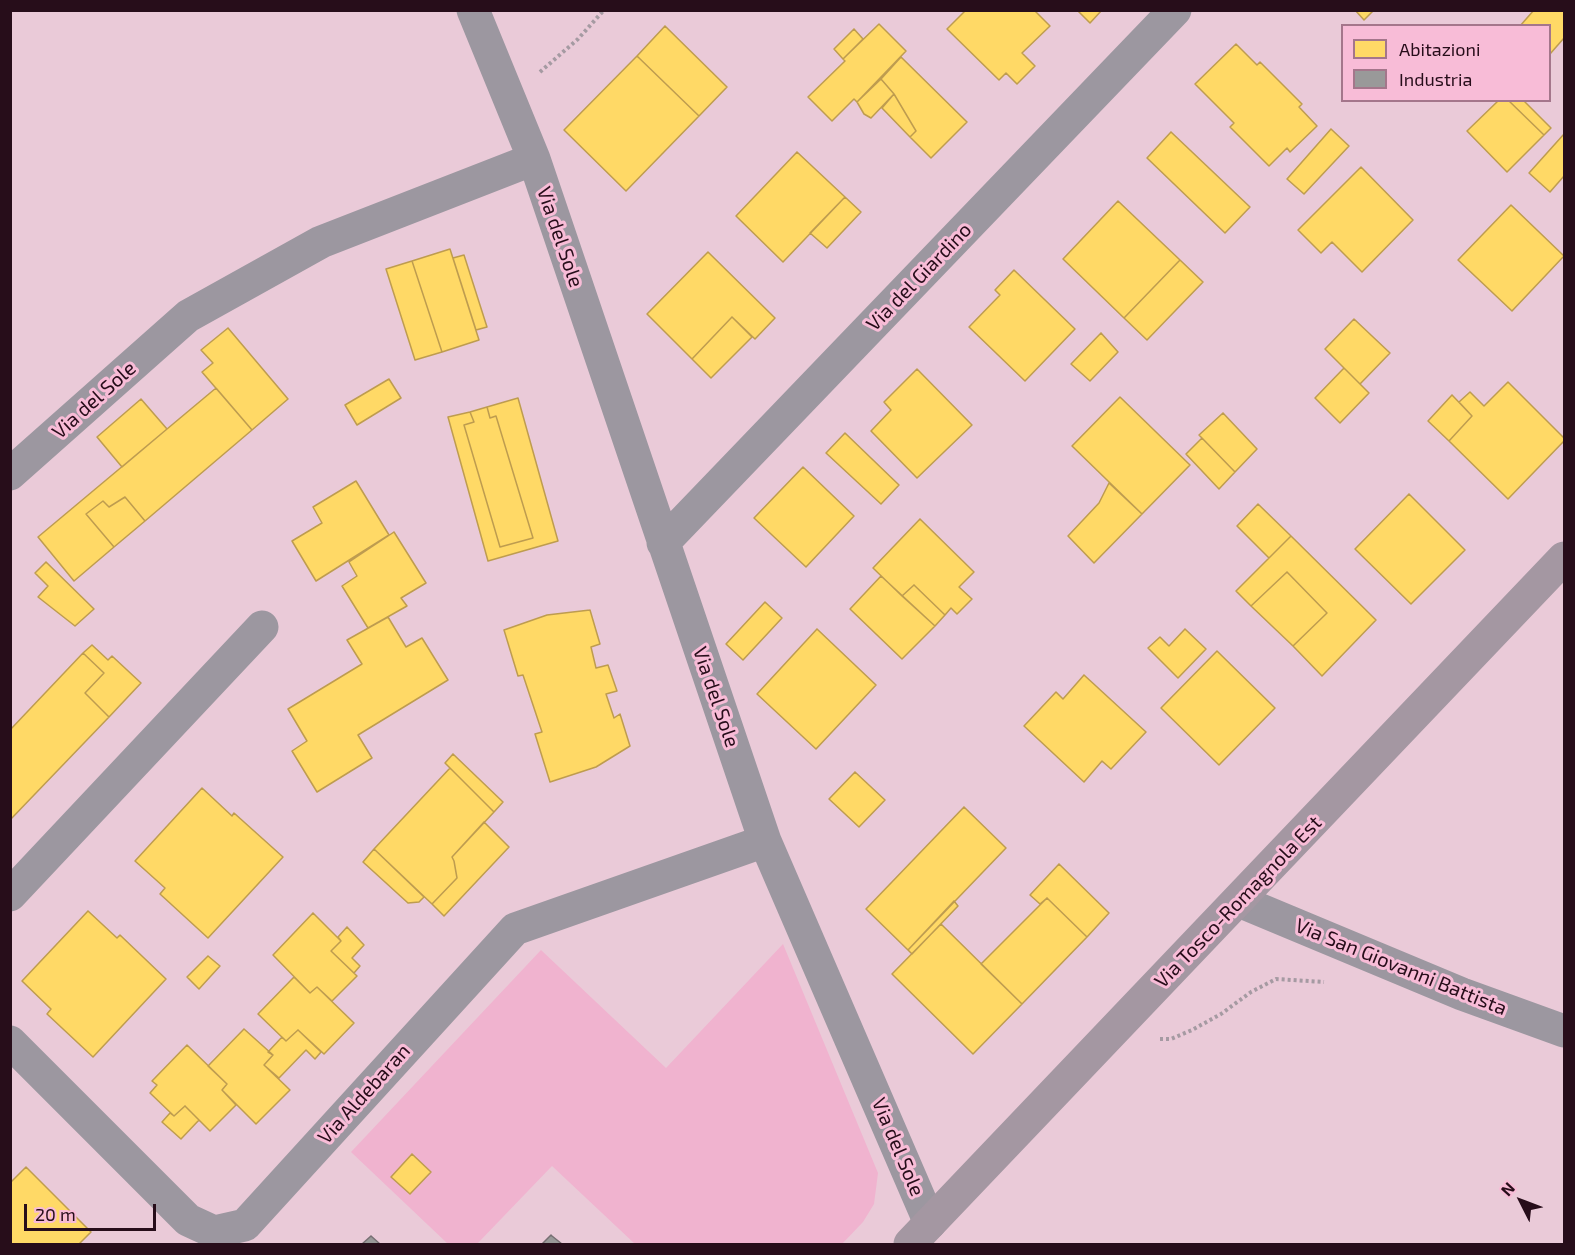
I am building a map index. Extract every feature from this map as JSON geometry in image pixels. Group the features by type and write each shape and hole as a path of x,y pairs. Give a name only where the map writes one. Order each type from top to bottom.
{"main road":[{"name":"Via Tosco-Romagnola Est","path":"920,1234 1239,902 1564,558"}],"street":[{"name":"Via del Sole","path":"473,10 534,159 765,841 920,1234"},
{"name":"Via del Giardino","path":"663,543 1175,10"},
{"name":"Via del Sole","path":"10,474 188,316 321,242 534,159"},
{"path":"10,895 262,627"},
{"name":"Via Aldebaran","path":"10,1042 188,1220 214,1232 245,1225 515,929 765,841"},
{"name":"Via San Giovanni Battista","path":"1239,902 1462,994 1564,1031"}],"path":[{"path":"510,98 578,39 604,10"},
{"path":"1127,1017 1152,1039 1171,1039 1213,1019 1251,992 1276,978 1326,983"}],"shaded area":[{"path":"783,944 878,1173 874,1204 863,1222 842,1244 635,1244 552,1166 477,1244 448,1244 351,1152 541,950 666,1068"}],"building: Abitazioni":[{"path":"966,10 1034,10 1050,26 1022,53 1035,66 1017,84 1006,73 999,80 947,29"},
{"path":"1077,10 1102,10 1090,23"},
{"path":"1355,10 1374,10 1364,20"},
{"path":"1534,10 1564,10 1564,38 1551,53 1551,24 1522,24"},
{"path":"879,24 906,51 857,102 854,99 832,121 808,97"},
{"path":"665,26 727,87 699,116 637,56"},
{"path":"854,29 863,39 843,59 834,49"},
{"path":"1236,44 1257,65 1260,62 1302,104 1299,107 1317,126 1290,152 1287,148 1269,166 1230,127 1234,123 1195,84"},
{"path":"637,56 699,116 626,191 564,130"},
{"path":"901,57 967,122 931,158 910,137 916,131 894,94 881,79"},
{"path":"881,79 894,94 871,118 864,114 857,102"},
{"path":"894,94 916,131 910,137 882,108"},
{"path":"1497,102 1510,102 1544,135 1507,172 1467,131"},
{"path":"1510,102 1525,102 1551,128 1544,135"},
{"path":"1331,129 1349,146 1304,194 1287,179"},
{"path":"1171,132 1250,207 1225,233 1147,158"},
{"path":"1564,134 1564,176 1550,192 1529,173"},
{"path":"797,152 845,197 783,262 736,216"},
{"path":"1361,167 1413,220 1362,272 1332,242 1321,253 1298,230"},
{"path":"845,197 861,212 827,248 810,233"},
{"path":"1118,201 1180,260 1124,318 1063,259"},
{"path":"1511,205 1564,256 1512,311 1458,260"},
{"path":"450,249 479,340 442,352 412,261"},
{"path":"708,252 775,318 755,339 732,317 692,359 647,314"},
{"path":"464,255 487,327 476,330 453,258"},
{"path":"1180,260 1203,282 1147,340 1124,318"},
{"path":"412,261 442,352 415,360 386,269"},
{"path":"1014,270 1075,329 1025,381 969,327 1000,295 995,290"},
{"path":"732,317 752,337 711,378 692,359"},
{"path":"1354,319 1390,353 1360,384 1325,349"},
{"path":"228,328 288,399 252,430 202,372 213,363 201,350"},
{"path":"1101,333 1118,352 1090,381 1071,364"},
{"path":"1344,368 1369,393 1340,423 1315,398"},
{"path":"917,369 972,425 917,478 871,431 891,410 884,402"},
{"path":"389,379 401,398 357,425 345,405"},
{"path":"1508,382 1564,438 1564,441 1508,499 1449,441 1472,416 1459,402 1470,392 1484,406"},
{"path":"216,388 252,430 145,521 125,497 109,507 103,501 86,514 114,547 74,581 38,537"},
{"path":"1452,395 1472,416 1449,441 1428,421"},
{"path":"1120,397 1190,465 1142,514 1072,446"},
{"path":"518,398 558,541 488,561 448,417 470,412 474,422 464,425 500,547 533,538 496,416 490,418 487,407"},
{"path":"141,399 167,429 122,467 97,437"},
{"path":"487,407 490,418 496,416 533,538 500,547 464,425 474,422 470,412"},
{"path":"1223,413 1257,449 1235,472 1199,435"},
{"path":"845,433 899,485 881,504 826,453"},
{"path":"1202,438 1235,472 1219,489 1186,454"},
{"path":"803,467 854,516 806,567 754,518"},
{"path":"356,481 389,535 316,581 292,541 322,523 313,507"},
{"path":"1109,483 1142,514 1094,563 1068,536 1099,503"},
{"path":"1409,494 1465,550 1411,604 1355,549"},
{"path":"125,497 145,521 114,547 86,514 103,501 109,507"},
{"path":"1258,504 1291,536 1269,558 1237,526"},
{"path":"920,519 974,572 959,587 972,599 957,614 951,608 945,615 914,585 902,596 873,568"},
{"path":"394,532 426,583 401,598 407,606 368,628 342,586 357,576 349,562"},
{"path":"1291,536 1376,620 1322,676 1293,646 1327,613 1287,572 1251,606 1236,591"},
{"path":"46,562 94,609 75,626 38,597 48,586 35,573"},
{"path":"1287,572 1327,613 1293,646 1251,606"},
{"path":"881,576 935,626 902,659 850,609"},
{"path":"914,585 945,615 935,626 902,596"},
{"path":"765,602 782,618 743,660 726,644"},
{"path":"590,610 600,644 591,647 596,668 608,665 617,691 606,694 614,718 620,714 630,746 596,767 550,782 535,734 542,732 523,675 518,676 504,630 547,615"},
{"path":"388,617 406,647 422,638 448,680 358,735 372,758 317,792 292,751 307,741 288,709 362,664 347,640"},
{"path":"817,629 876,685 816,749 757,694"},
{"path":"1185,629 1206,649 1178,678 1148,648 1160,637 1169,646"},
{"path":"92,645 108,660 112,656 141,683 109,717 85,693 104,673 83,653"},
{"path":"1217,651 1275,708 1219,765 1161,708"},
{"path":"83,653 104,673 85,693 109,717 10,820 10,730"},
{"path":"1084,675 1146,732 1111,769 1102,761 1084,782 1024,726 1056,692 1063,699"},
{"path":"453,754 503,802 494,812 445,763"},
{"path":"450,768 494,812 452,857 457,878 432,904 374,849"},
{"path":"855,772 885,800 859,827 829,799"},
{"path":"202,788 232,816 234,813 283,857 208,938 160,894 165,888 135,861"},
{"path":"964,807 1006,848 908,950 866,909"},
{"path":"484,822 509,847 444,916 432,904 457,878 452,857"},
{"path":"374,849 424,897 419,902 408,903 363,862"},
{"path":"1059,864 1109,913 1087,937 1047,898 1040,904 1030,895"},
{"path":"1047,898 1087,937 1022,1004 981,964"},
{"path":"954,901 958,906 912,954 908,950"},
{"path":"88,911 117,938 120,935 166,979 93,1057 47,1014 51,1009 22,981"},
{"path":"313,913 341,941 331,951 357,976 332,1001 317,987 310,993 273,955"},
{"path":"941,924 1022,1004 973,1054 892,974"},
{"path":"347,927 364,945 352,958 360,966 354,973 331,951 341,941 338,937"},
{"path":"208,956 220,966 199,989 187,977"},
{"path":"294,977 310,993 317,987 354,1023 324,1054 298,1030 286,1041 258,1014"},
{"path":"244,1029 273,1055 264,1065 290,1090 256,1124 222,1090 227,1084 208,1066"},
{"path":"298,1030 321,1052 315,1059 306,1050 279,1078 264,1065 273,1055 268,1052 282,1037 286,1041"},
{"path":"187,1045 227,1084 222,1090 236,1105 210,1131 185,1106 174,1116 150,1093 157,1085 152,1081"},
{"path":"185,1106 199,1120 181,1139 162,1122 170,1113 174,1116"},
{"path":"412,1154 431,1172 410,1194 391,1177"},
{"path":"26,1167 91,1232 79,1244 10,1244 10,1183"}],"building: Industria":[{"path":"371,1236 380,1244 362,1244"},
{"path":"552,1236 562,1244 542,1244"}]}
